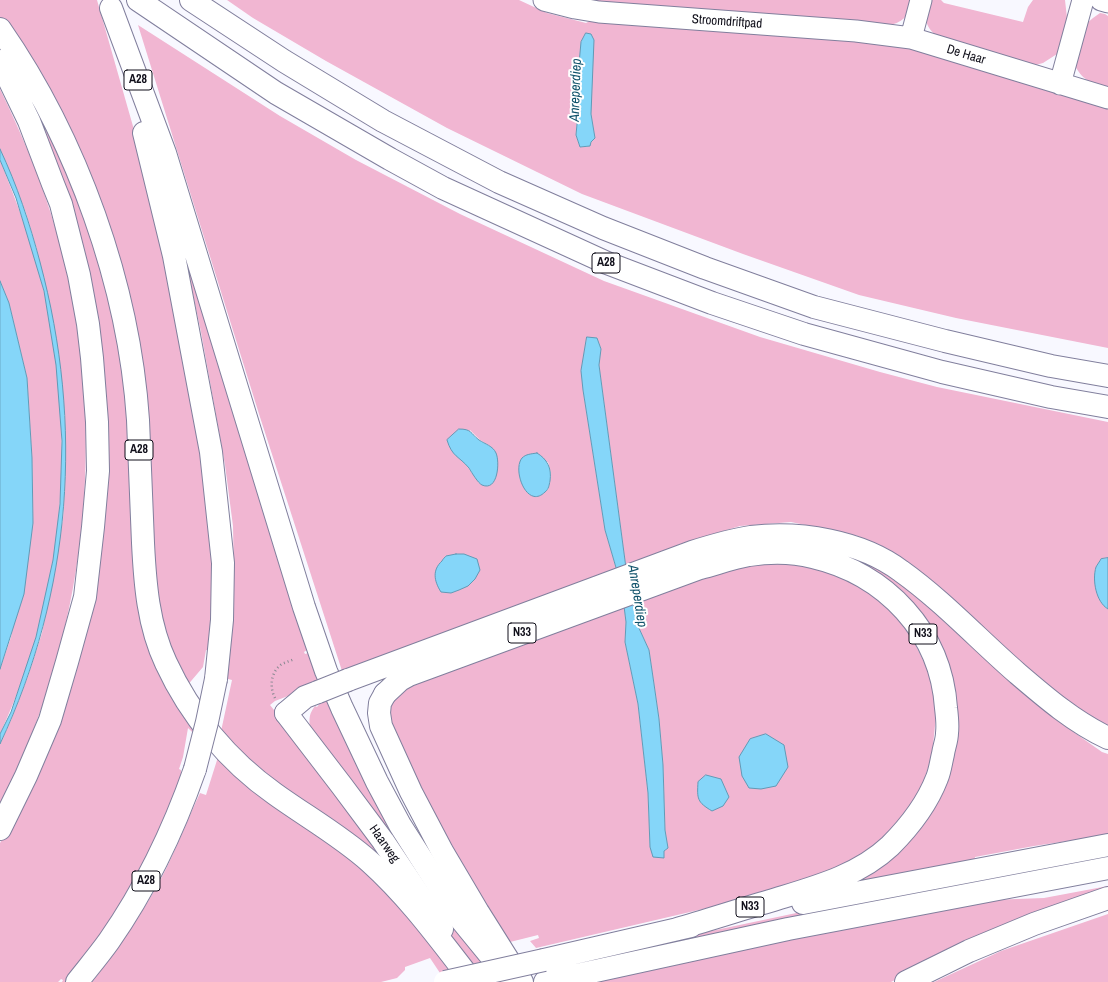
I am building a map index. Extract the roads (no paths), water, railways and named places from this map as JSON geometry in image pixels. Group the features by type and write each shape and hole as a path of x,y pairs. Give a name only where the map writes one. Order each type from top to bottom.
{"main road":[{"name":"A28","path":"191,0 284,61 383,121 499,182 603,228 705,268 814,307 1051,366 1108,376"},
{"name":"A28","path":"77,982 109,942 140,892 167,841 182,805 195,769 208,722 216,679 222,620 223,563 211,452 174,256 149,152 110,4"},
{"name":"A28","path":"110,4 165,153 304,607 326,671 358,743 400,825 458,916 512,982"},
{"name":"A28","path":"144,4 276,93 390,159 449,191 607,263 712,303 804,334 942,372 1108,407"},
{"name":"A28","path":"0,29 40,95 60,133 91,205 116,284 135,390 138,421 145,582 148,604 165,662 184,696 202,723 231,758 247,773 275,794 339,837 368,860 392,882 472,982"},
{"path":"0,61 29,120 58,198 79,275 89,331 97,422 98,471 85,597 50,720 26,776 0,828"},
{"name":"N33","path":"522,982 442,851 411,792 381,726 379,714 380,703 384,694 396,683 409,675 644,579 714,546 750,538 798,536 826,540 852,547 877,557 900,570 943,604 1046,699 1108,738"},
{"name":"N33","path":"644,579 700,568 749,555 778,553 812,557 840,566 865,577 885,590 905,608 920,629 935,658 945,689 948,732 938,778 925,802 914,818 889,847 863,866 824,884 677,929"},
{"name":"Haarweg","path":"472,982 445,934 383,841 286,713 305,697 348,680 605,594"},
{"name":"N33","path":"445,982 677,929 1108,845"},
{"name":"N33","path":"550,981 788,929 1108,868"},
{"path":"906,982 969,951 1034,924 1108,898"}],"street":[{"name":"Stroomdriftpad","path":"544,0 598,12 856,31 911,38"},
{"path":"911,38 921,0"},
{"path":"1060,84 1083,0"},
{"path":"1101,0 1108,2"},
{"name":"De Haar","path":"911,38 1108,98"}],"water":[{"path":"586,33 591,34 594,40 591,114 595,138 591,142 590,146 580,147 576,135 579,64 581,42"},
{"path":"0,149 23,205 32,233 54,323 62,385 66,446 64,507 56,567 43,627 24,686 0,744 0,734 11,712 36,637 53,560 60,504 62,441 56,365 44,291 16,198 0,160"},
{"path":"0,281 9,303 27,378 32,458 33,523 24,594 0,669"},
{"path":"587,337 597,338 601,349 599,365 626,568 617,571 605,530 583,390 581,371"},
{"path":"459,429 469,431 495,451 498,469 495,480 492,484 487,486 480,484 469,468 451,450 447,440"},
{"path":"537,453 544,458 548,464 550,472 549,485 545,492 538,496 532,496 527,492 520,479 519,464 522,458 527,455"},
{"path":"464,554 477,559 480,570 475,579 468,586 451,593 441,592 437,584 435,572 439,564 446,556"},
{"path":"1108,558 1108,609 1100,601 1094,578 1096,567 1101,559"},
{"path":"633,603 638,626 649,650 659,719 663,765 665,830 668,848 664,851 664,858 653,857 650,847 648,793 638,704 625,642 626,622 624,606"},
{"path":"766,734 784,745 788,767 776,786 761,789 749,788 742,776 739,757 750,739"},
{"path":"706,775 721,779 729,797 723,806 712,811 703,805 698,796 698,782"}],"water label":[{"name":"Anreperdiep","path":"576,90"},
{"name":"Anreperdiep","path":"637,596"}]}
